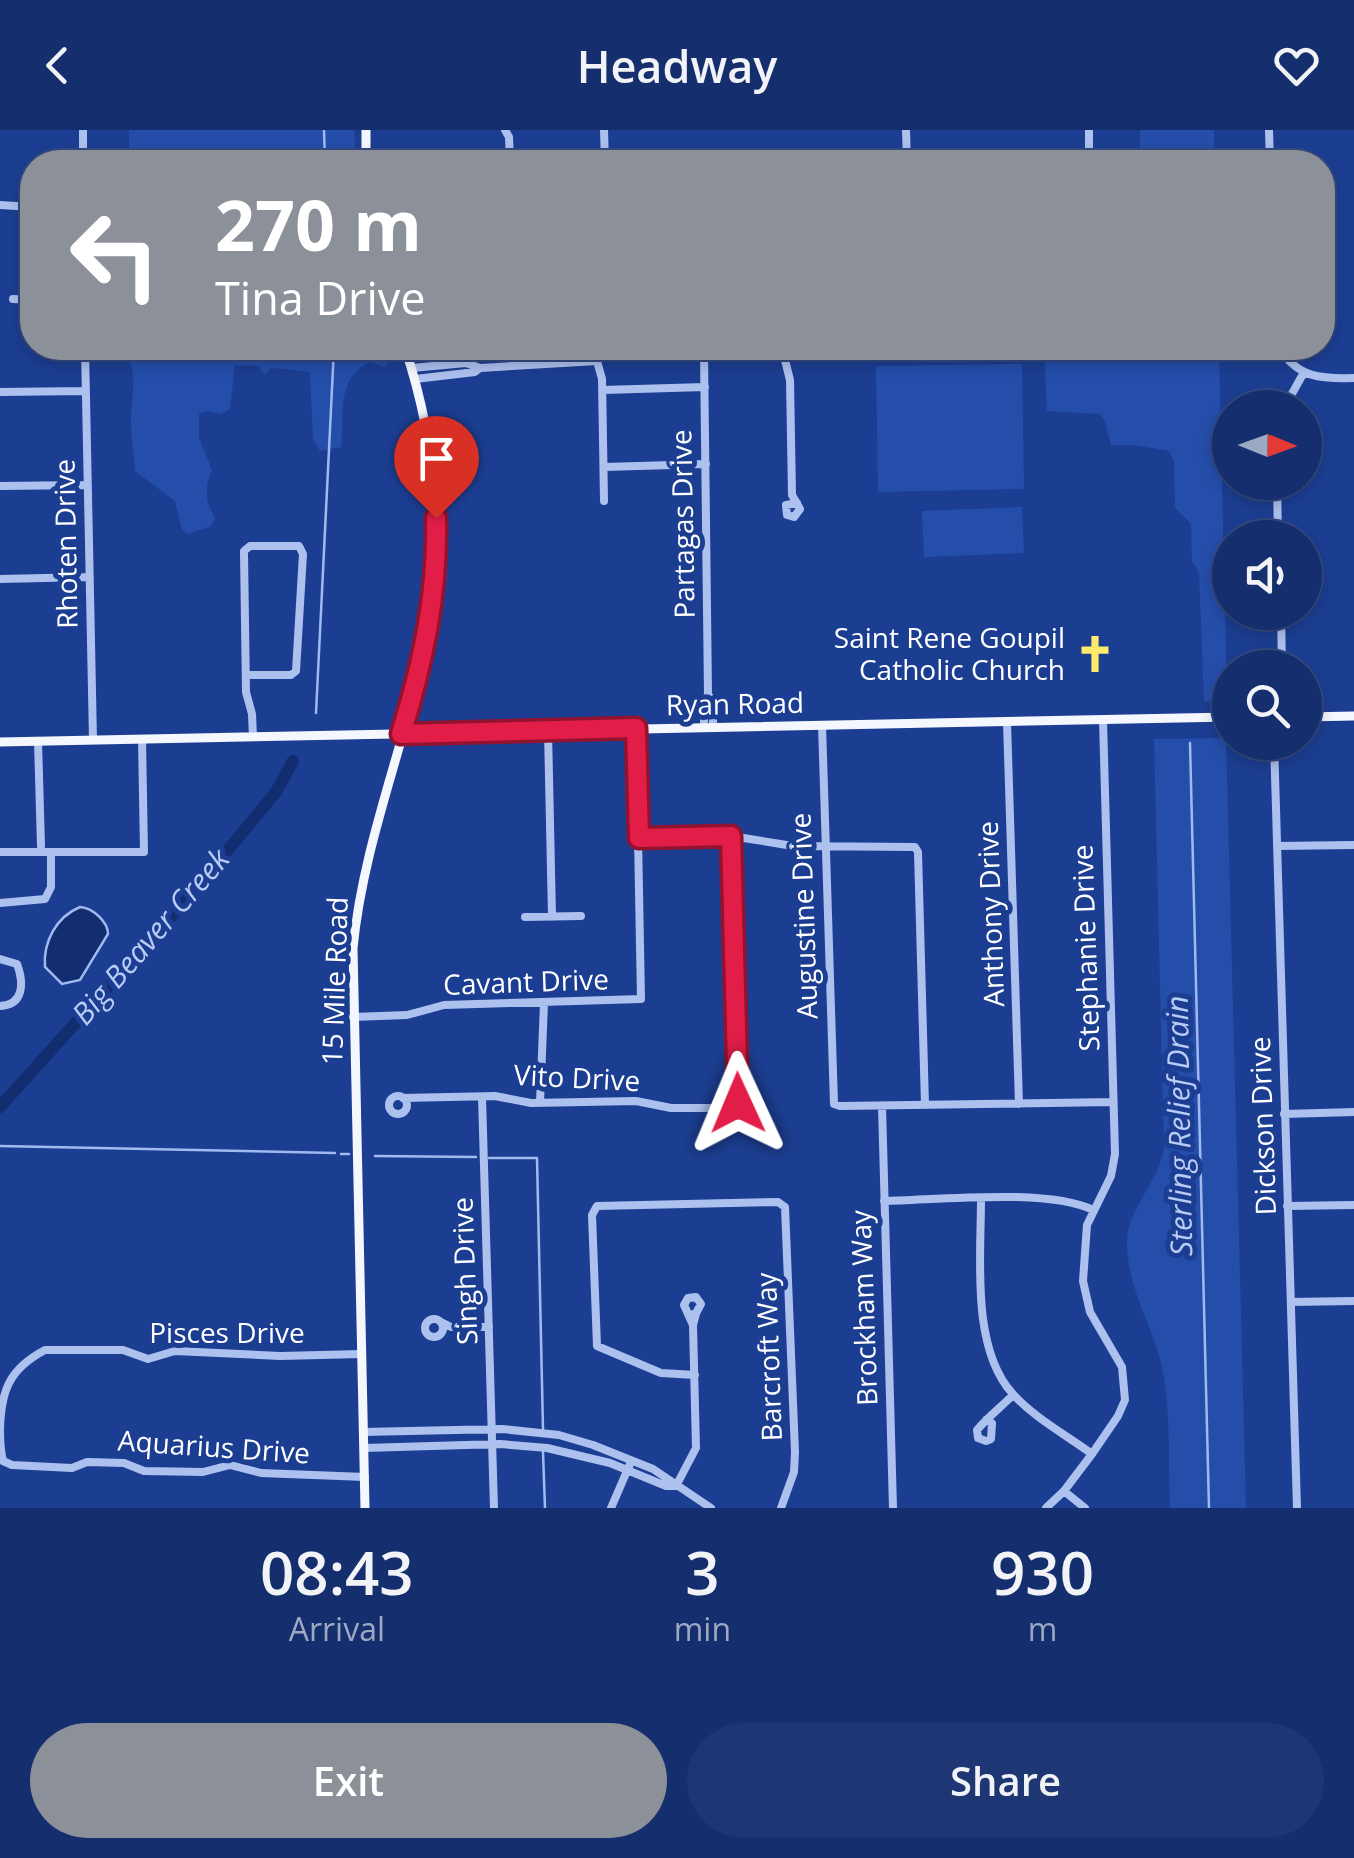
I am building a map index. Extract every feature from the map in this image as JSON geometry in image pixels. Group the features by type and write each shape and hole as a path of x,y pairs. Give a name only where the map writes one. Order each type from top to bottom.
{"main road":[{"name":"15 Mile Road","path":"366,1508 353,948 358,900 429,626 436,560 433,474 409,360"},
{"path":"1322,717 1354,716"},
{"name":"Ryan Road","path":"0,742 1212,718"}],"street":[{"path":"13,299 20,299"},
{"name":"Rhoten Drive","path":"84,360 92,740"},
{"path":"412,368 466,363 480,368 568,365 592,360 599,364 604,501"},
{"name":"Partagas Drive","path":"704,360 708,694 704,704 709,727"},
{"path":"785,360 790,380 792,501"},
{"path":"1288,360 1303,374 1354,378"},
{"path":"415,380 475,372 480,368"},
{"path":"1294,390 1303,374"},
{"path":"602,390 704,387"},
{"path":"0,392 85,391"},
{"path":"604,466 706,464"},
{"path":"0,486 87,484"},
{"path":"246,676 291,675 296,671 303,554 300,546 250,546 244,551 246,676 253,737"},
{"path":"0,579 89,577"},
{"name":"Stephanie Drive","path":"1093,1210 1111,1176 1115,1154 1103,720"},
{"name":"Anthony Drive","path":"1007,722 1019,1104"},
{"name":"Augustine Drive","path":"822,726 832,1098 840,1106 882,1106"},
{"path":"636,728 639,838 731,836 781,845 915,847 926,1105"},
{"path":"548,730 552,917"},
{"path":"0,852 144,852 142,739"},
{"path":"38,741 41,846"},
{"name":"Dickson Drive","path":"1275,760 1297,1508"},
{"name":"Vito Drive","path":"403,1098 482,1096 540,1103 636,1100 680,1108 738,1105 731,836"},
{"name":"Cavant Drive","path":"352,1017 407,1015 444,1004 641,999 639,838"},
{"path":"1277,846 1354,844"},
{"path":"0,903 46,899 52,887 51,854"},
{"path":"525,917 582,916"},
{"path":"0,959 17,964 20,981 18,1000 0,1006"},
{"path":"540,1103 544,1003"},
{"name":"Singh Drive","path":"482,1096 493,1506"},
{"path":"406,1108 403,1098 392,1099 389,1107 397,1114 406,1108 414,1100"},
{"path":"882,1106 1113,1102"},
{"name":"Brockham Way","path":"882,1106 893,1508"},
{"path":"1284,1114 1354,1112"},
{"path":"980,1199 986,1344 998,1375 1013,1395 1092,1454"},
{"path":"884,1200 1053,1199 1093,1210 1083,1244 1086,1298 1122,1367 1126,1391 1118,1416 1064,1491 1046,1508"},
{"name":"Barcroft Way","path":"695,1375 661,1373 597,1346 592,1215 595,1208 783,1204 787,1210 795,1452 794,1472 780,1508"},
{"path":"1287,1206 1354,1205"},
{"path":"1291,1302 1354,1301"},
{"path":"676,1486 696,1448 693,1314"},
{"path":"451,1328 430,1320 424,1329 430,1337 451,1328 489,1327"},
{"path":"441,1322 441,1334"},
{"name":"Pisces Drive","path":"4,1461 0,1450 2,1391 45,1350 120,1350 148,1359 172,1352 362,1354"},
{"path":"991,1420 1013,1395"},
{"path":"364,1432 492,1429 559,1436 670,1478 711,1508"},
{"path":"364,1448 493,1444 566,1451 630,1464"},
{"name":"Aquarius Drive","path":"4,1461 12,1465 72,1468 85,1462 124,1464 141,1470 203,1472 236,1466 261,1474 364,1477"},
{"path":"611,1508 630,1464"},
{"path":"1064,1491 1085,1508"}],"shaded area":[{"path":"129,130 354,130 355,150 129,150"},
{"path":"1140,130 1214,130 1214,150 1140,150"},
{"path":"388,360 388,364 385,367 370,362 351,378 344,398 341,447 320,451 313,438 310,372 271,368 265,375 258,366 235,365 230,409 220,414 199,414 199,438 212,470 207,501 215,518 211,526 188,534 182,530 175,501 135,471 130,362"},
{"path":"1045,360 1219,360 1220,390 1212,390 1212,500 1222,500 1223,520 1212,520 1212,630 1225,630 1226,650 1212,650 1212,701 1204,701 1199,573 1192,561 1191,524 1175,507 1174,461 1169,451 1111,445 1100,414 1047,411"},
{"path":"1022,364 1024,489 878,492 876,366"},
{"path":"1022,507 1024,553 924,557 922,511"},
{"name":"Sterling Relief Drain","path":"1212,738 1212,760 1227,760 1246,1508 1170,1508 1164,1377 1129,1263 1128,1231 1164,1146 1154,739"},
{"path":"80,907 99,916 108,934 80,980 62,984 45,967 46,948 58,924"}],"waterway":[{"name":"Big Beaver Creek","path":"324,130 325,150"},
{"name":"Big Beaver Creek","path":"316,713 333,360"},
{"name":"Sterling Relief Drain","path":"1190,743 1209,1508"},
{"name":"Big Beaver Creek","path":"0,1107 195,890 276,792 293,761"},
{"path":"0,1146 335,1153"},
{"path":"341,1154 349,1154"},
{"path":"375,1156 476,1157"},
{"path":"489,1158 537,1158 543,1429"},
{"path":"543,1452 545,1508"}],"place":[{"name":"Saint Rene Goupil Catholic Church","path":"1095,654"}],"route":[{"path":"436,518 429,626 401,734 636,728 639,838 731,836 738,1103"}]}
